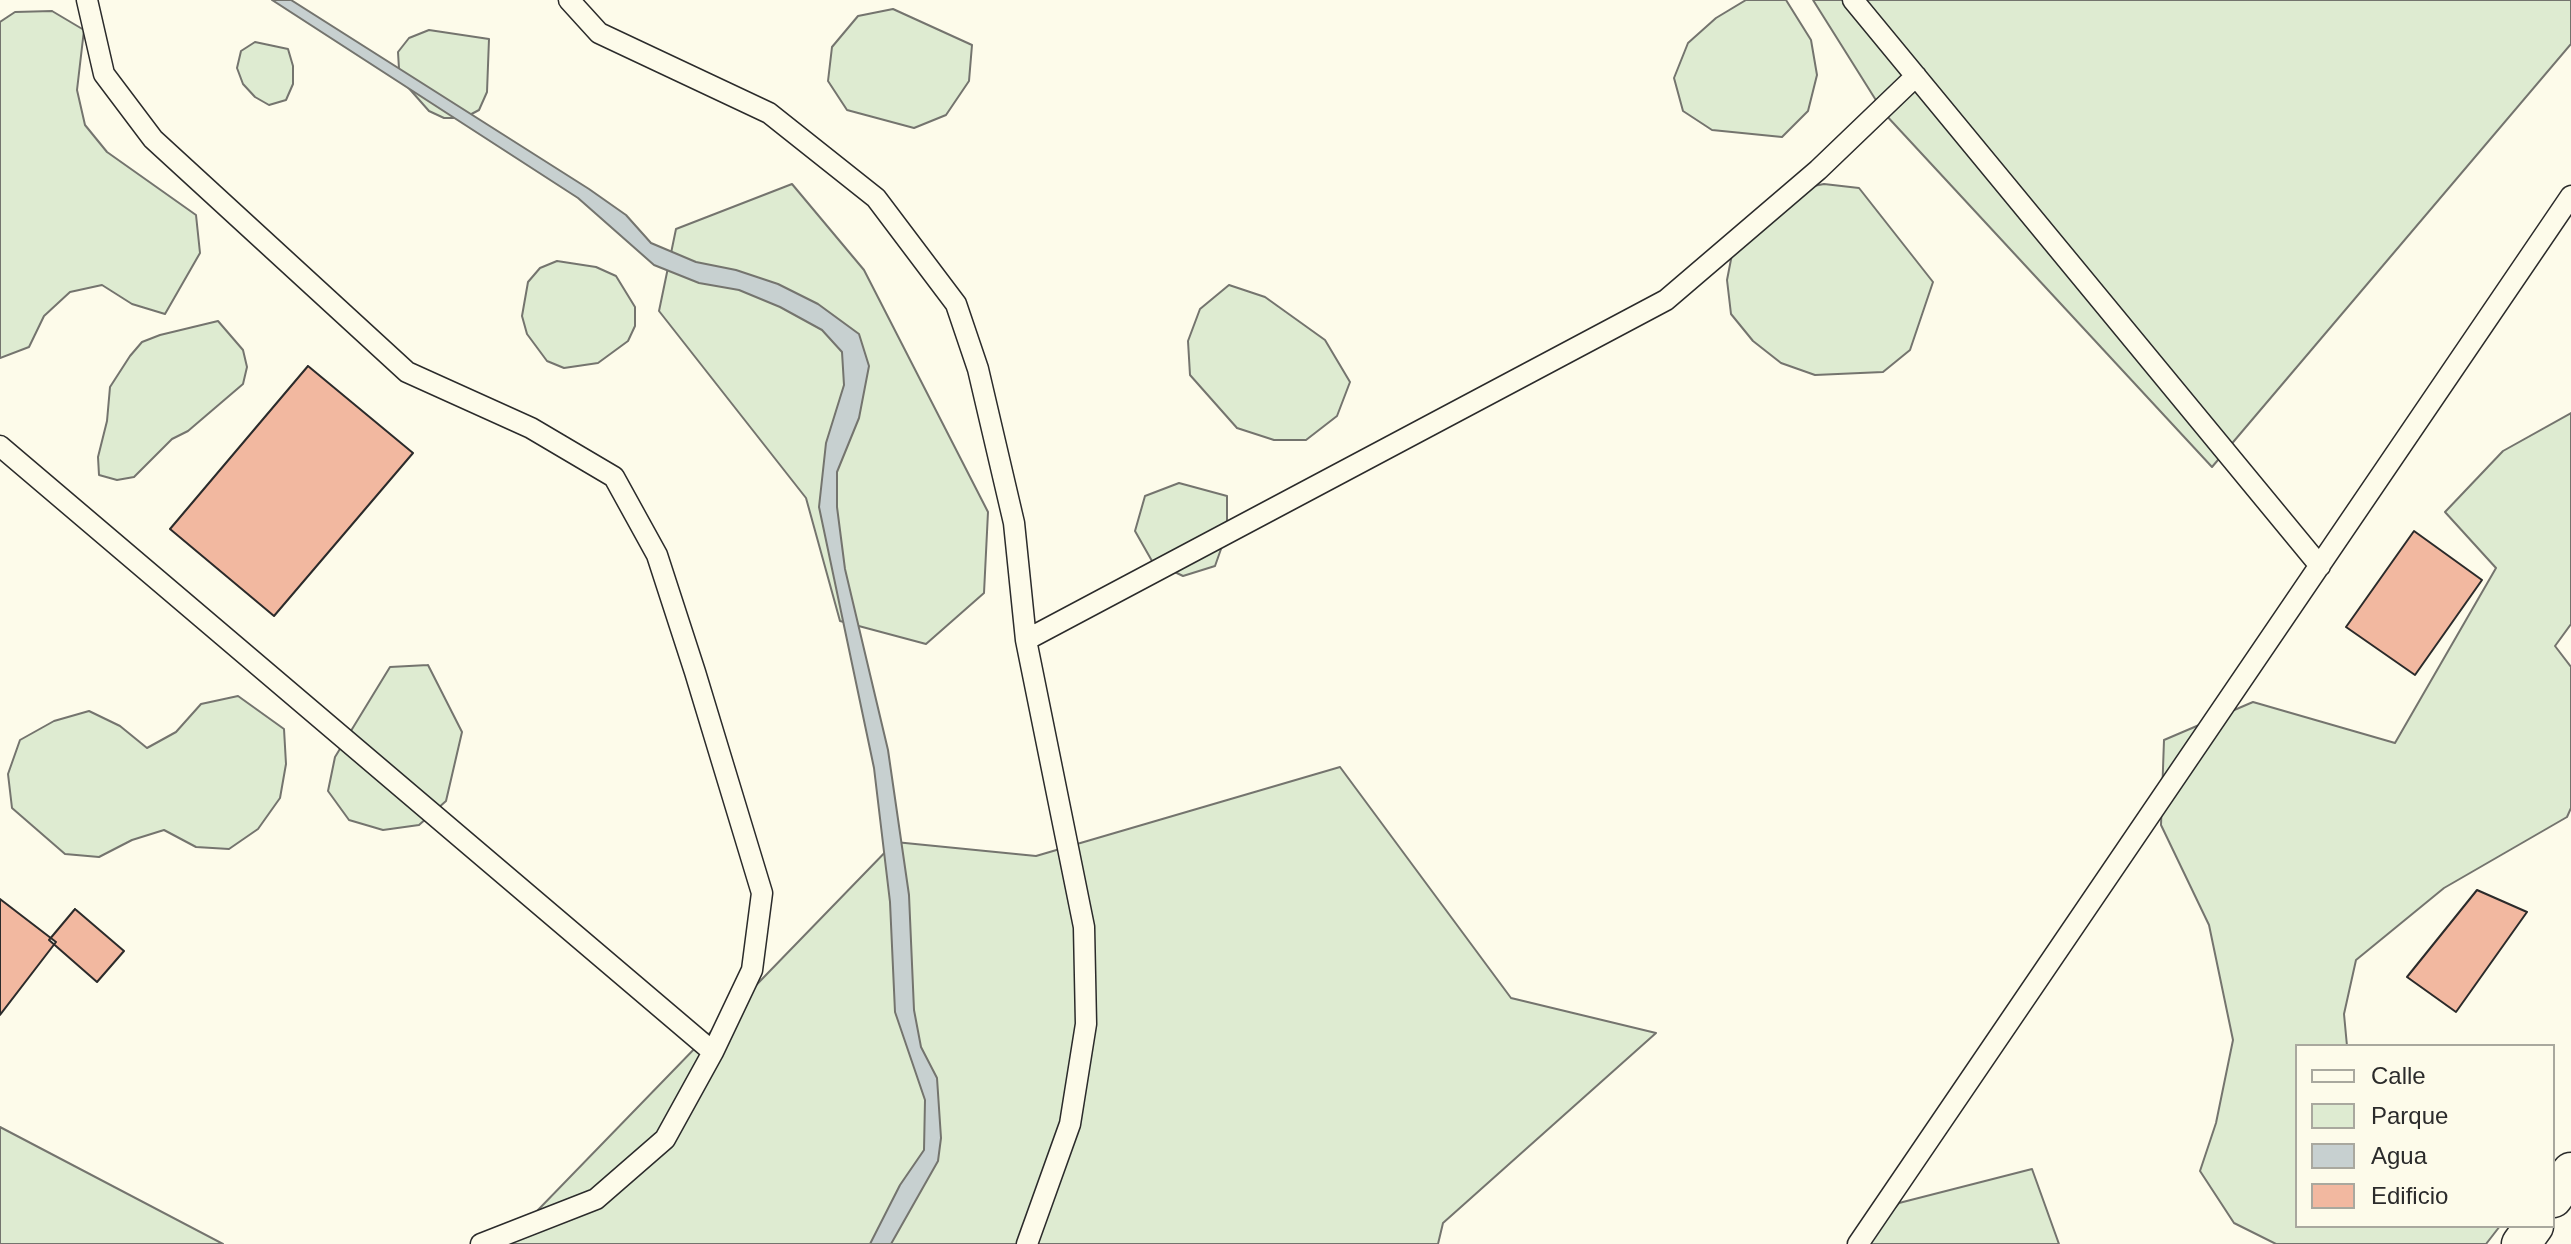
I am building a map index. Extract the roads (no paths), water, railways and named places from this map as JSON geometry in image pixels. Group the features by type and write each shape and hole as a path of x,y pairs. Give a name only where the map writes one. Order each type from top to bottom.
{"street":[{"path":"2555,1195 2571,1172"}],"lane":[{"path":"87,0 104,74 153,139 407,372 531,428 614,477 657,555 762,893 752,970 713,1052 665,1139 596,1199 481,1244"},
{"path":"569,0 599,33 769,113 876,198 956,304 978,369 1014,523 1026,640 1084,927 1086,1024 1070,1124 1027,1244"},
{"path":"1853,0 2320,566"},
{"path":"1026,640 1666,300 1818,170 1916,76"},
{"path":"1858,1244 2571,196"},
{"path":"0,446 713,1052"}],"water":[{"path":"272,0 291,0 589,189 626,215 651,243 696,262 736,270 778,284 818,304 859,334 869,366 859,418 837,472 837,507 845,569 888,750 909,895 914,1010 921,1047 937,1078 941,1138 938,1161 891,1244 870,1244 900,1185 924,1150 925,1100 895,1012 890,902 874,768 819,507 826,443 844,385 842,352 822,330 780,307 739,290 699,283 654,265 578,198"}]}
